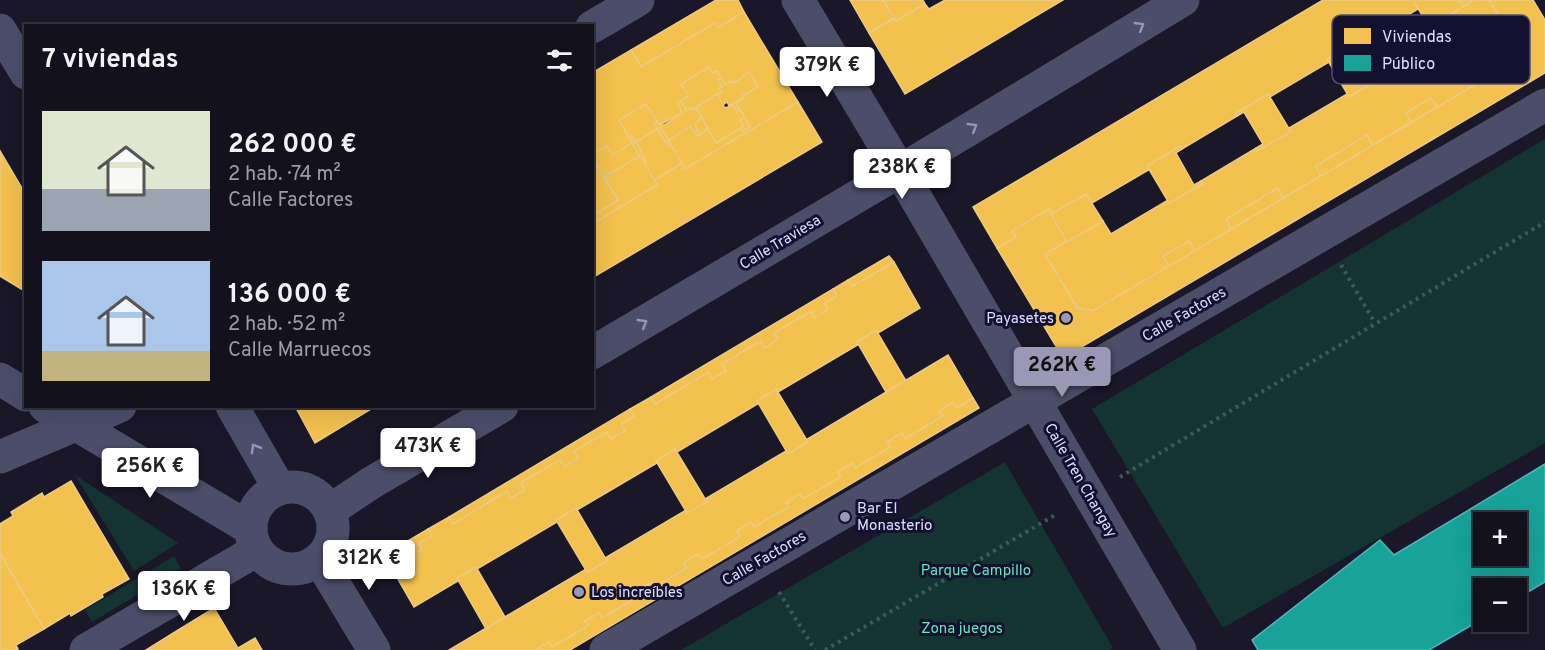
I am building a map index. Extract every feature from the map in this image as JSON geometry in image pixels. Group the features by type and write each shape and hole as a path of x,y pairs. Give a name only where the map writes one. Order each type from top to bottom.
{"street":[{"path":"594,26 638,0"},
{"name":"Calle Tren Changay","path":"798,0 1180,650"},
{"name":"Calle Traviesa","path":"594,352 1183,0"},
{"path":"0,30 24,70"},
{"name":"Calle Factores","path":"606,650 1545,105"},
{"path":"0,379 24,394"},
{"path":"48,408 254,540 267,561 279,567 294,569 307,566 319,559 329,545 333,528 329,511 314,493 297,488 279,488 264,497 254,512 254,540"},
{"path":"0,457 115,408"},
{"path":"233,408 279,488"},
{"path":"329,511 499,408"},
{"path":"86,650 254,540"},
{"path":"319,559 374,650"}],"path":[{"path":"825,650 1090,495 1545,222"},
{"path":"1323,234 1375,324"},
{"path":"761,560 815,650"}],"green space":[{"path":"1545,139 1545,443 1223,628 1092,409"},
{"name":"Parque Campillo","path":"1005,462 1113,648 1110,650 681,650"},
{"path":"75,475 178,543 134,571"},
{"path":"174,556 181,569 92,622 85,610"}],"building: Viviendas":[{"path":"716,0 738,0 744,12 718,28 715,23 641,67 631,50"},
{"path":"850,0 883,0 893,19 869,33"},
{"path":"883,0 923,0 925,4 896,21"},
{"path":"945,0 1063,0 905,94 869,33 925,4 929,9"},
{"path":"1323,0 1413,0 1418,9 1408,15 1332,15 1332,56 1327,59 1329,62 1270,97 1268,94 1235,114 1237,116 1182,149 1180,146 1147,166 1150,169 1092,203 1086,194 1052,214 1049,209 1012,231 1016,237 997,248 973,207"},
{"path":"1413,0 1460,0 1464,7 1450,15 1422,15"},
{"path":"1460,0 1474,0 1464,6"},
{"path":"1474,0 1489,0 1498,15 1449,15"},
{"path":"1489,0 1533,0 1545,20 1545,73 1530,82 1530,15 1498,15"},
{"path":"744,12 798,102 685,169 668,141 690,126 697,136 708,129 716,143 741,128 743,131 750,127 735,102 758,87 749,72 734,83 733,81 725,85 716,71 712,73 709,67 681,84 689,96 678,103 682,113 660,125 646,104 619,120 632,142 629,145 612,155 607,146 594,153 594,72 631,50 641,67 715,23 718,28"},
{"path":"1332,56 1332,68 1327,59"},
{"path":"709,67 712,73 716,71 721,77 718,80 722,92 693,110 692,108 686,110 681,101 689,96 681,84"},
{"path":"749,72 758,87 729,106 727,102 723,105 717,95 722,92 718,80 721,77 725,85 733,81 734,83"},
{"path":"1341,84 1370,84 1349,97"},
{"path":"1370,84 1476,84 1437,107 1431,98 1406,113 1411,122 1373,145 1367,135 1316,166 1321,176 1283,198 1278,188 1226,219 1231,229 1195,251 1189,241 1163,256 1169,266 1093,311 1077,308 1045,254 1103,221 1111,234 1168,200 1169,203 1203,184 1201,181 1256,148 1257,151 1291,132 1289,128 1347,94 1349,97"},
{"path":"1477,84 1526,84 1063,358 997,248 1016,237 1012,231 1049,209 1067,241 1045,254 1077,308 1093,311"},
{"path":"717,94 725,108 733,105 737,112 740,110 745,117 740,120 744,126 716,143 696,107"},
{"path":"1268,94 1291,132 1257,151 1256,148 1263,144 1244,112 1237,116 1235,114"},
{"path":"1431,98 1437,107 1411,122 1406,113"},
{"path":"681,101 686,110 696,108 701,117 695,125 700,134 697,136 690,126 668,141 661,128 657,129 654,123 657,121 660,125 664,125 682,113 678,103"},
{"path":"735,102 740,110 737,112 733,105 729,106"},
{"path":"798,102 822,142 594,277 594,223 657,185 654,180 682,163 685,169"},
{"path":"646,104 657,121 654,123 657,129 636,142 631,136 629,137 619,120"},
{"path":"701,117 708,129 700,134 695,125"},
{"path":"745,117 750,127 743,131 741,128 744,126 740,120"},
{"path":"661,128 671,145 669,147 657,129"},
{"path":"657,129 669,147 671,145 682,163 654,180 643,162 646,161 636,142"},
{"path":"1367,135 1373,145 1321,176 1316,166"},
{"path":"631,136 636,142 633,144 641,157 605,177 596,166 594,153 607,146 612,155 632,142 629,137"},
{"path":"636,142 646,161 643,162 633,144"},
{"path":"1180,146 1182,149 1176,153 1194,185 1201,181 1203,184 1169,203 1147,166"},
{"path":"0,151 24,192 24,291 0,276"},
{"path":"641,157 657,185 594,223 594,215 618,200 605,177"},
{"path":"597,167 618,200 594,215 594,169"},
{"path":"1278,188 1283,198 1231,229 1226,219"},
{"path":"1086,194 1103,221 1067,242 1051,214"},
{"path":"1189,241 1195,251 1169,266 1163,256"},
{"path":"889,256 894,262 853,286 848,280"},
{"path":"894,262 920,308 878,333 876,330 857,342 859,344 778,392 776,389 757,401 759,403 677,452 675,449 656,461 657,463 577,510 576,508 556,520 557,522 477,569 476,567 457,578 458,581 414,607 388,562 405,551 409,557 422,549 419,543 432,536 428,529 449,517 453,524 507,491 511,498 525,490 521,482 560,460 564,467 578,458 574,451 607,432 611,439 625,431 621,424 634,416 630,409 651,397 655,404 708,372 712,379 726,371 722,364 760,341 765,348 778,339 774,333 811,311 814,318 828,309 824,303 837,296 833,289 848,280 853,286"},
{"path":"833,289 837,296 824,303 828,309 814,318 811,311 774,333 778,339 765,348 760,341 722,364 726,371 712,379 708,372 655,404 651,397"},
{"path":"876,330 906,381 886,392 857,342"},
{"path":"948,355 973,398 957,408 953,402 939,411 943,416 905,439 902,433 887,442 891,447 855,468 853,463 838,472 841,477 803,499 800,494 786,503 789,507 754,527 751,522 737,531 740,537 702,559 698,554 684,562 687,568 655,587 652,582 638,590 641,595 602,618 599,613 585,621 588,626 552,647 549,642 535,650 449,650 586,569 587,572 607,561 605,558 686,510 687,513 707,502 705,499 786,451 788,454 808,442 806,440"},
{"path":"776,389 808,442 788,454 757,401"},
{"path":"973,398 979,408 570,650 535,650 549,642 552,647 588,626 585,621 599,613 602,618 641,595 638,590 652,582 655,587 687,568 684,562 698,554 702,559 740,537 737,531 751,522 754,527 789,507 786,503 800,494 803,499 841,477 838,472 853,463 855,468 891,447 887,442 902,433 905,439 943,416 939,411 953,402 957,408"},
{"path":"296,408 373,408 315,443"},
{"path":"630,409 634,416 621,424 625,431 611,439 607,432 574,451 578,458 564,467 560,460 521,482 525,490 511,498 507,491 453,524 449,517"},
{"path":"675,449 707,502 687,513 656,461"},
{"path":"71,481 129,579 102,594 103,597 71,616 70,613 44,629 0,553 0,524 13,516 11,512 42,493 44,497"},
{"path":"576,508 607,561 587,572 556,520"},
{"path":"428,529 432,536 419,543 422,549 409,557 405,551 388,562 384,555"},
{"path":"0,553 44,629 16,645 17,650 0,650"},
{"path":"476,567 505,617 486,629 457,578"},
{"path":"214,608 239,650 146,650 175,632"},
{"path":"255,638 262,650 239,650 238,648"}],"building: Público":[{"path":"1545,464 1545,582 1527,593 1527,578 1473,578 1473,624 1429,650 1258,650 1252,640 1380,540 1394,555"}],"place":[{"name":"Payasetes","path":"1066,318"},
{"name":"Bar El Monasterio","path":"845,517"},
{"name":"Los increíbles","path":"579,592"}],"park label":[{"name":"Zona juegos","path":"962,628"}]}
